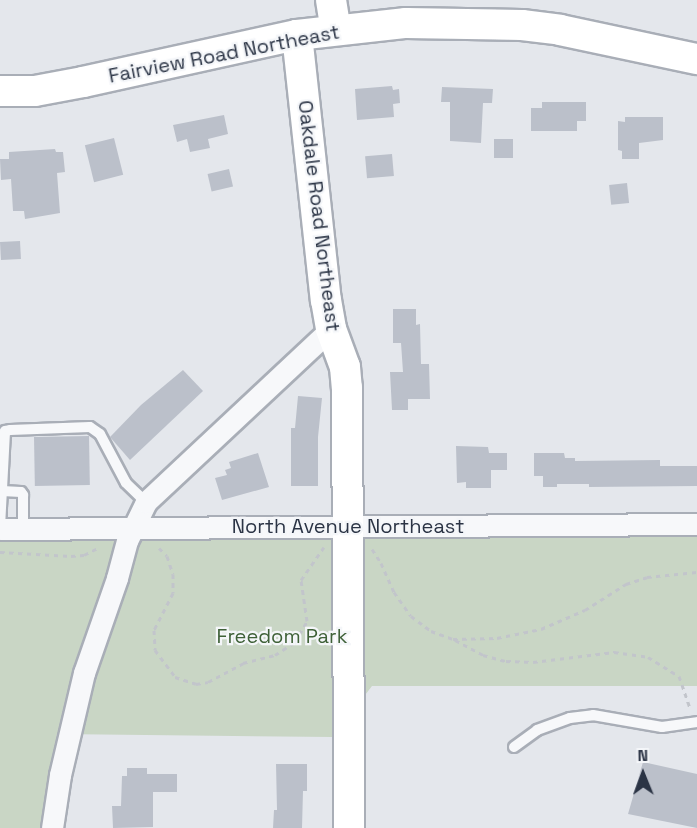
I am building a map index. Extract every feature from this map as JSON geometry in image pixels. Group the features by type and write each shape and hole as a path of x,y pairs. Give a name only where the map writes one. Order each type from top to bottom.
{"street":[{"path":"331,0 336,30"},
{"name":"Fairview Road Northeast","path":"0,91 35,91 83,82 297,35 406,23 522,25 560,30 697,59"},
{"name":"Oakdale Road Northeast","path":"297,35 331,329 345,368 347,388 349,828"},
{"path":"52,828 60,775 84,673 134,526 147,502 331,329"},
{"name":"North Avenue Northeast","path":"0,528 134,526 347,537 697,524"}],"lane":[{"path":"0,528 5,431 90,427 100,434 126,483 147,502"},
{"path":"2,491 21,492 23,495 23,528"},
{"path":"514,747 537,730 570,718 593,715 662,728 694,718"}],"path":[{"path":"156,546 167,556 173,574 173,593 154,630 155,650 176,677 196,684 208,682 243,663 275,655 296,642 307,621 301,580 347,537 381,563 394,592 411,616 431,630 483,655 506,661 533,662 614,652 648,657 679,676 694,718"},
{"path":"0,552 71,556 95,552 100,546"},
{"path":"453,639 497,638 541,629 585,610 626,584 647,577 697,573"}],"green space":[{"name":"Freedom Park","path":"697,534 697,686 372,686 333,737 57,734 43,828 0,828 0,542 336,535"}],"building":[{"path":"392,86 393,90 399,89 400,103 393,104 394,117 357,120 355,89"},
{"path":"442,87 493,89 492,103 483,103 481,143 450,141 450,102 441,102"},
{"path":"542,102 586,102 586,121 577,121 577,131 531,131 531,108 542,108"},
{"path":"224,115 228,134 208,139 210,148 190,152 187,139 177,142 173,125"},
{"path":"625,117 663,117 663,140 639,143 639,159 622,159 622,151 618,150 618,121 625,122"},
{"path":"114,138 123,175 94,182 85,145"},
{"path":"494,139 513,139 513,158 494,158"},
{"path":"55,149 56,152 63,152 65,172 57,173 60,213 25,219 24,211 13,211 11,179 1,180 0,159 9,159 9,152"},
{"path":"392,154 394,176 367,178 365,156"},
{"path":"229,169 233,187 212,191 208,174"},
{"path":"627,183 629,203 611,205 609,185"},
{"path":"20,241 21,259 1,260 0,242"},
{"path":"393,309 416,309 416,325 420,324 421,364 429,364 430,399 408,399 408,410 392,410 390,372 403,372 401,343 393,343"},
{"path":"183,370 203,391 130,460 110,437 141,405"},
{"path":"298,396 322,398 318,437 318,486 291,486 291,428 295,428"},
{"path":"89,436 90,485 35,486 34,437"},
{"path":"456,446 488,447 489,453 507,453 507,470 491,470 491,488 466,488 466,482 457,483"},
{"path":"258,453 269,487 222,500 215,478 227,475 225,470 231,468 229,462"},
{"path":"534,453 564,453 565,458 575,458 575,461 660,460 660,466 697,466 697,486 589,487 589,484 557,484 557,487 543,487 543,476 534,476"},
{"path":"643,762 697,774 697,828 628,814"},
{"path":"276,764 307,764 307,791 303,791 302,828 273,828 274,810 277,810"},
{"path":"127,768 147,768 147,774 177,774 177,792 153,792 153,827 113,828 112,806 121,806 122,776 127,776"}]}
